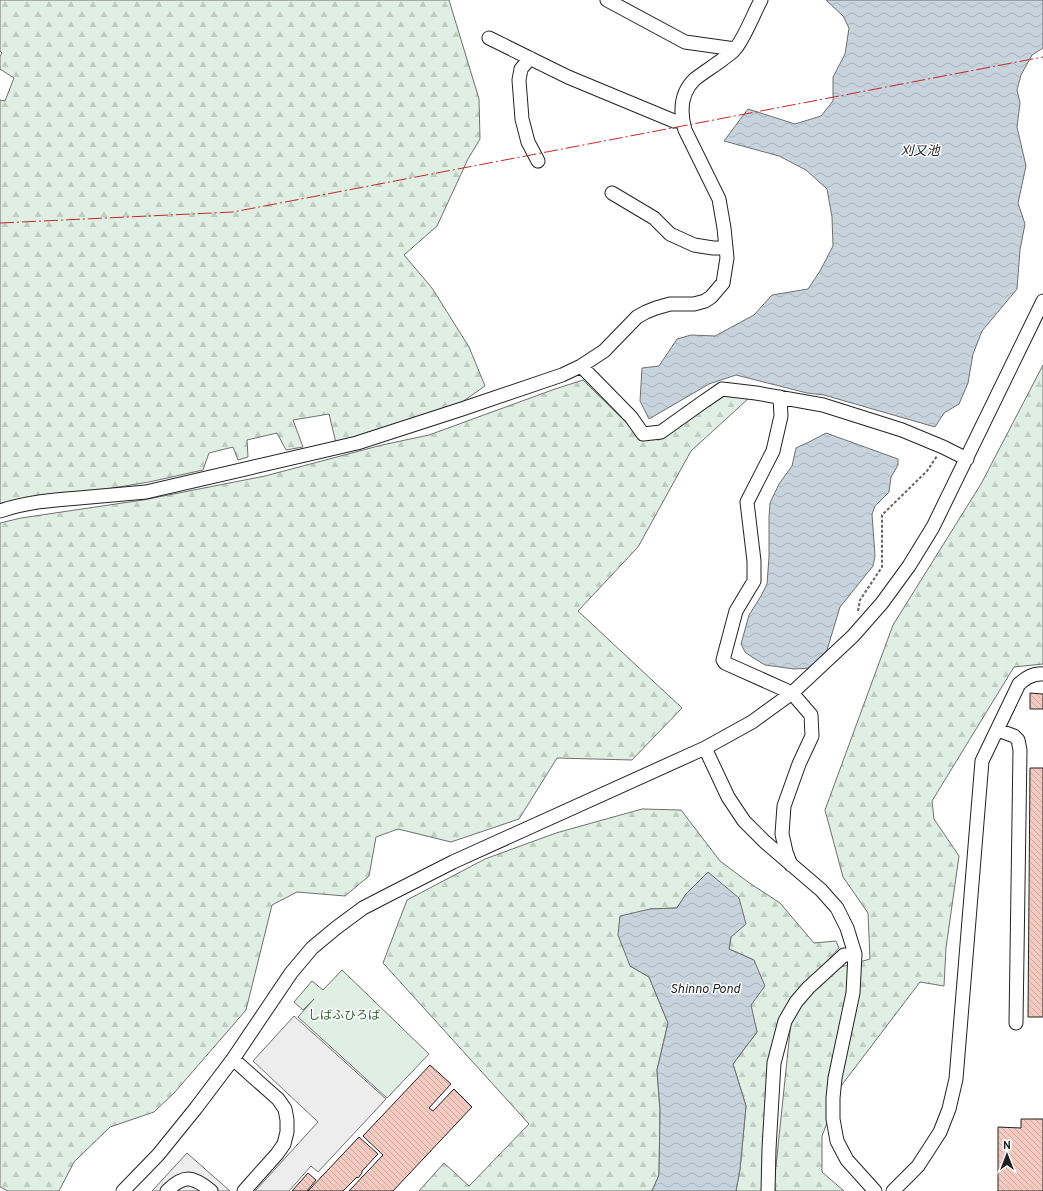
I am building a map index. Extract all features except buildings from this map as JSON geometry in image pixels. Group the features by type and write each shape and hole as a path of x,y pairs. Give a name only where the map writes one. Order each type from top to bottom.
{"street":[{"path":"607,0 685,42 735,49"},
{"path":"0,511 27,503 42,501 146,492 357,443 555,377 581,366 604,350 637,317 646,312 670,304 694,304 711,298 723,283 727,258 724,228 719,199 684,130 682,109 684,97 689,87 696,79 735,49 761,0"},
{"path":"489,38 568,77 674,121 682,120"},
{"path":"530,58 521,69 519,80 522,119 528,142 538,161"},
{"path":"612,193 654,218 670,234 694,245 713,248 726,248"},
{"path":"123,1191 158,1155 196,1108 233,1059 297,966 312,948 336,928 363,908 453,862 705,748 752,722 792,693 853,636 882,603 909,566 933,527 1043,301"},
{"path":"581,366 631,417 643,434 661,432 722,389 756,393 830,407 902,430 943,447 966,459"},
{"path":"780,397 781,416 773,451 747,502 754,561 754,581 736,611 723,660 725,663 792,693 811,715 812,736 799,764 784,806 782,834 791,865"},
{"path":"893,1191 918,1166 940,1132 949,1109 954,1087 957,1071 982,761 1020,684 1028,677 1040,673 1043,674"},
{"path":"998,730 1014,736 1018,740 1020,750 1016,1023"},
{"path":"705,748 728,797 744,821 765,842 821,890 837,908 847,928 855,954 853,993 835,1078 833,1119 838,1141 847,1160 875,1191"},
{"path":"768,1191 774,1063 784,1021 796,1002 808,988 844,955 855,954"},
{"path":"233,1059 278,1099 285,1109 287,1120 287,1132 284,1144 244,1191"},
{"path":"167,1191 175,1183 184,1178 194,1179 211,1191"}],"path":[{"path":"857,614 860,600 882,567 882,515 927,471 943,447"}],"green space":[{"path":"0,0 449,0 479,99 480,139 468,159 437,226 404,255 432,288 469,347 485,386 462,402 336,443 329,414 293,420 303,447 286,450 277,433 247,440 248,457 238,460 233,447 209,453 203,470 149,482 89,492 33,497 0,504 0,100 5,101 14,78 0,69 0,56 2,53 0,51"},
{"path":"1043,365 1043,664 1014,667 932,801 934,819 959,856 946,948 944,986 920,982 841,1086 822,1136 822,1172 844,1191 776,1191 774,1185 792,1012 841,967 870,959 868,913 843,877 825,810 893,625 981,484"},
{"path":"583,380 641,437 659,440 727,394 749,398 691,451 638,547 578,611 682,708 632,760 557,758 519,819 451,842 398,829 376,837 369,876 345,896 297,892 272,905 246,1010 175,1092 154,1112 110,1127 74,1162 59,1191 8,1191 0,1187 0,523 21,518 143,500 265,476 382,445 429,435"},
{"path":"642,809 681,810 720,861 780,903 814,943 836,941 839,948 805,985 780,1019 764,1191 736,1191 740,1169 746,1106 733,1064 757,1032 750,1005 754,960 729,949 731,937 708,872 686,894 677,908 650,909 630,966 649,977 668,1023 657,1070 660,1110 659,1175 652,1191 419,1191 444,1163 469,1186 529,1124 383,963 407,900 485,859 556,833"},
{"name":"しばふひろば","path":"342,970 429,1054 387,1098 298,1017 314,999 303,1010 294,1002 312,981 323,990"}],"shaded area":[{"path":"294,1016 386,1099 318,1172 311,1166 289,1191 255,1191 318,1122 253,1061"},
{"path":"187,1153 230,1191 152,1191"}],"water":[{"name":"刈又池","path":"826,0 1043,0 1043,48 1032,55 1021,75 1017,90 1020,103 1017,127 1026,166 1018,203 1025,224 1020,250 1017,289 982,331 973,354 968,383 959,404 944,413 935,427 824,395 807,393 736,375 709,384 649,419 640,401 642,368 659,366 677,339 691,335 715,336 754,315 772,295 808,289 820,271 833,246 832,217 827,189 806,170 779,156 724,141 748,109 795,124 821,116 833,101 833,77 845,54 849,28 843,16"},
{"path":"826,433 898,459 898,465 891,477 889,492 875,506 872,514 875,556 873,566 840,607 824,660 812,668 794,669 765,665 745,652 741,644 749,615 767,584 770,503 779,484 792,466 796,448"},
{"name":"Shinno Pond","path":"708,872 739,898 746,924 731,937 729,949 754,960 765,986 751,1005 757,1032 733,1064 746,1106 740,1169 736,1191 652,1191 659,1175 660,1110 657,1070 668,1023 649,977 630,966 618,935 620,916 650,909 677,908 686,894"}],"power":[{"path":"0,223 233,212 1043,57"}]}
